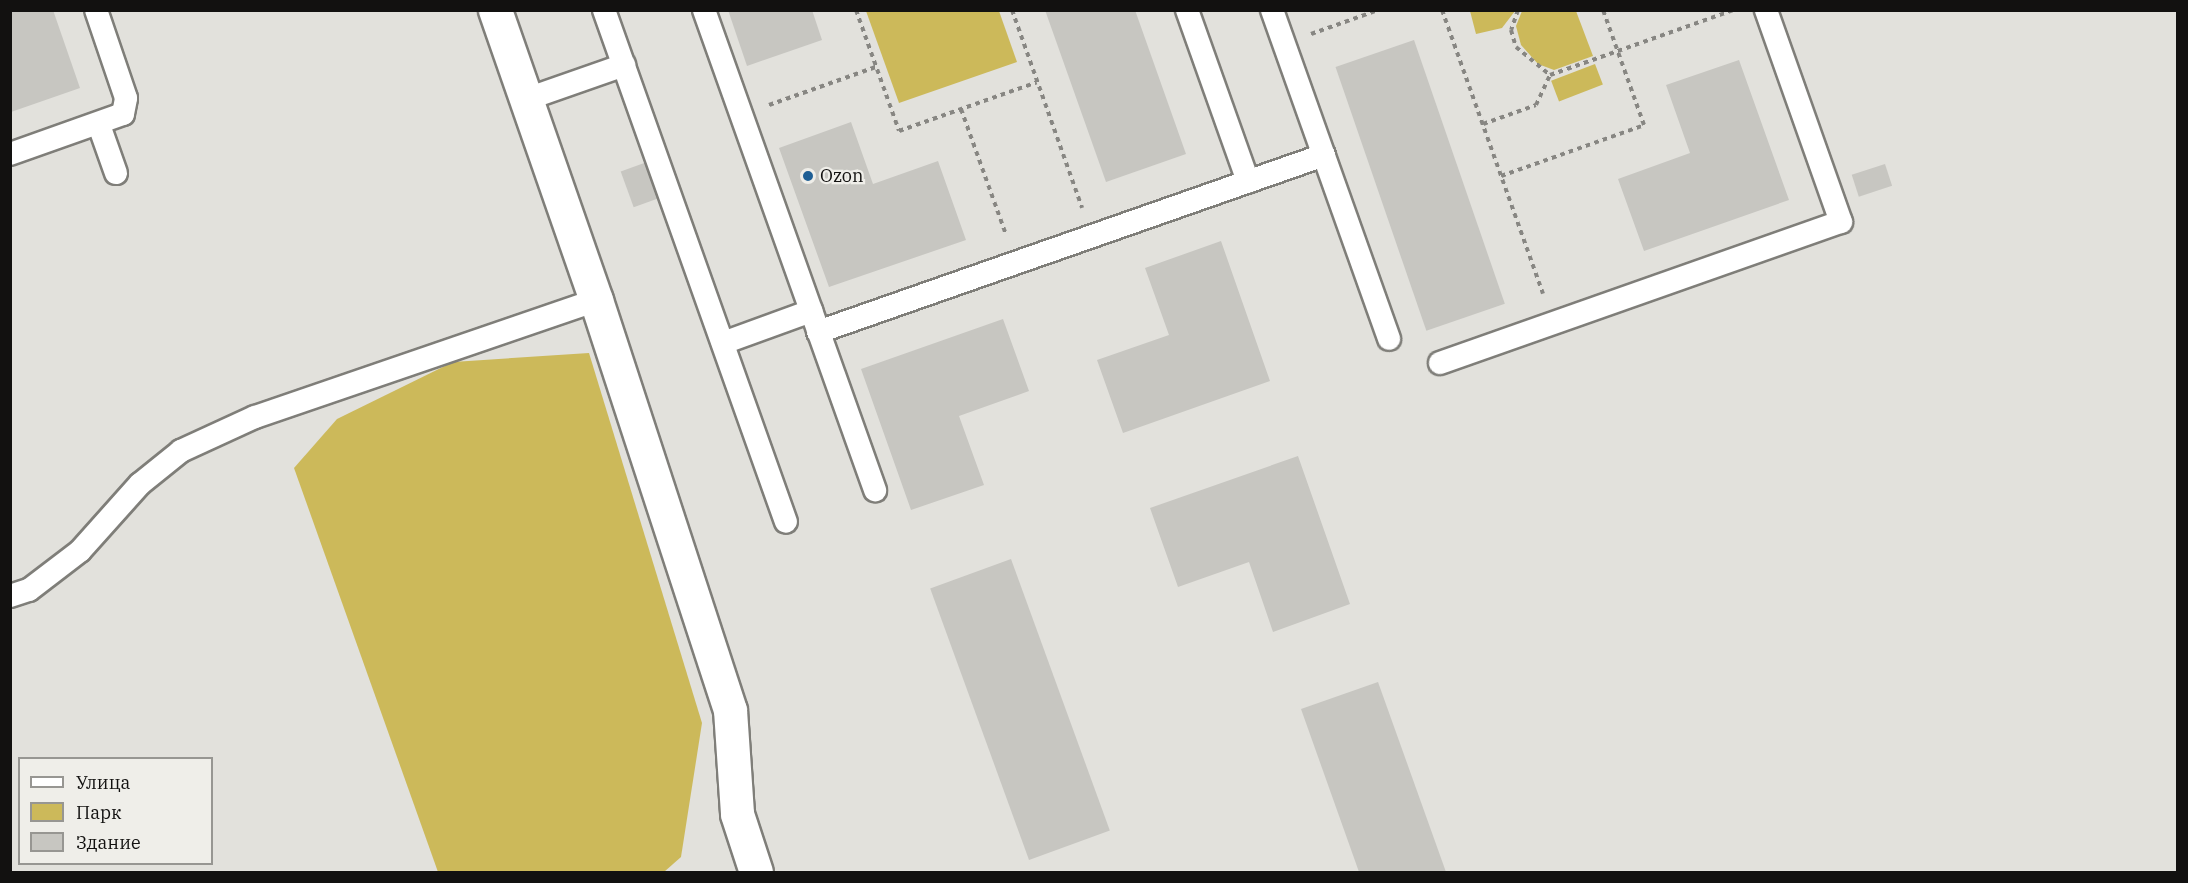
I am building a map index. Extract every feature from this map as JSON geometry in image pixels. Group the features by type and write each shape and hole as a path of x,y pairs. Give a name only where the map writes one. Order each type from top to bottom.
{"street":[{"path":"495,10 596,300 730,710 737,814 756,873"}],"lane":[{"path":"10,154 116,119 127,106 96,10"},
{"path":"604,10 786,522"},
{"path":"704,10 875,490"},
{"path":"1187,10 1248,181"},
{"path":"1272,10 1389,339"},
{"path":"1440,363 1841,222 1766,10"},
{"path":"527,99 624,65"},
{"path":"99,125 116,173"},
{"path":"819,332 1324,155"},
{"path":"10,596 29,590 80,551 140,484 182,451 255,417 596,300"},
{"path":"723,342 811,311"}],"path":[{"path":"856,10 899,131 1037,82"},
{"path":"1012,10 1079,200"},
{"path":"1321,31 1378,10"},
{"path":"1442,10 1545,300"},
{"path":"1518,10 1512,30 1516,47 1550,75"},
{"path":"1501,176 1644,125 1603,10"},
{"path":"1483,124 1536,105 1550,75 1734,10"},
{"path":"762,107 876,68"},
{"path":"962,109 1003,227"}],"green space":[{"path":"1470,10 1515,11 1502,28 1476,34"},
{"path":"866,11 999,11 1017,62 899,103"},
{"path":"1522,11 1576,11 1593,56 1554,70 1538,64 1521,45 1516,26"},
{"path":"1595,64 1603,85 1559,101 1551,81"},
{"path":"589,353 702,723 681,857 664,872 438,872 294,468 337,419 453,362"}],"building":[{"path":"10,10 53,10 80,88 11,112"},
{"path":"728,10 812,10 822,40 747,66"},
{"path":"1045,10 1135,10 1186,154 1106,182"},
{"path":"1414,40 1505,304 1426,331 1336,67"},
{"path":"1739,60 1789,200 1644,251 1618,179 1690,153 1666,85"},
{"path":"851,122 873,184 938,161 966,240 829,287 779,148"},
{"path":"647,162 660,198 634,207 621,172"},
{"path":"1885,164 1892,186 1859,197 1852,175"},
{"path":"1221,241 1270,381 1123,433 1097,360 1169,335 1145,268"},
{"path":"1003,319 1029,391 959,416 984,485 911,510 861,369"},
{"path":"1298,456 1350,604 1273,632 1249,562 1178,587 1150,508"},
{"path":"1011,559 1110,831 1029,860 930,588"},
{"path":"1378,682 1446,872 1359,872 1301,709"}],"place":[{"name":"Ozon","path":"808,176"}]}
